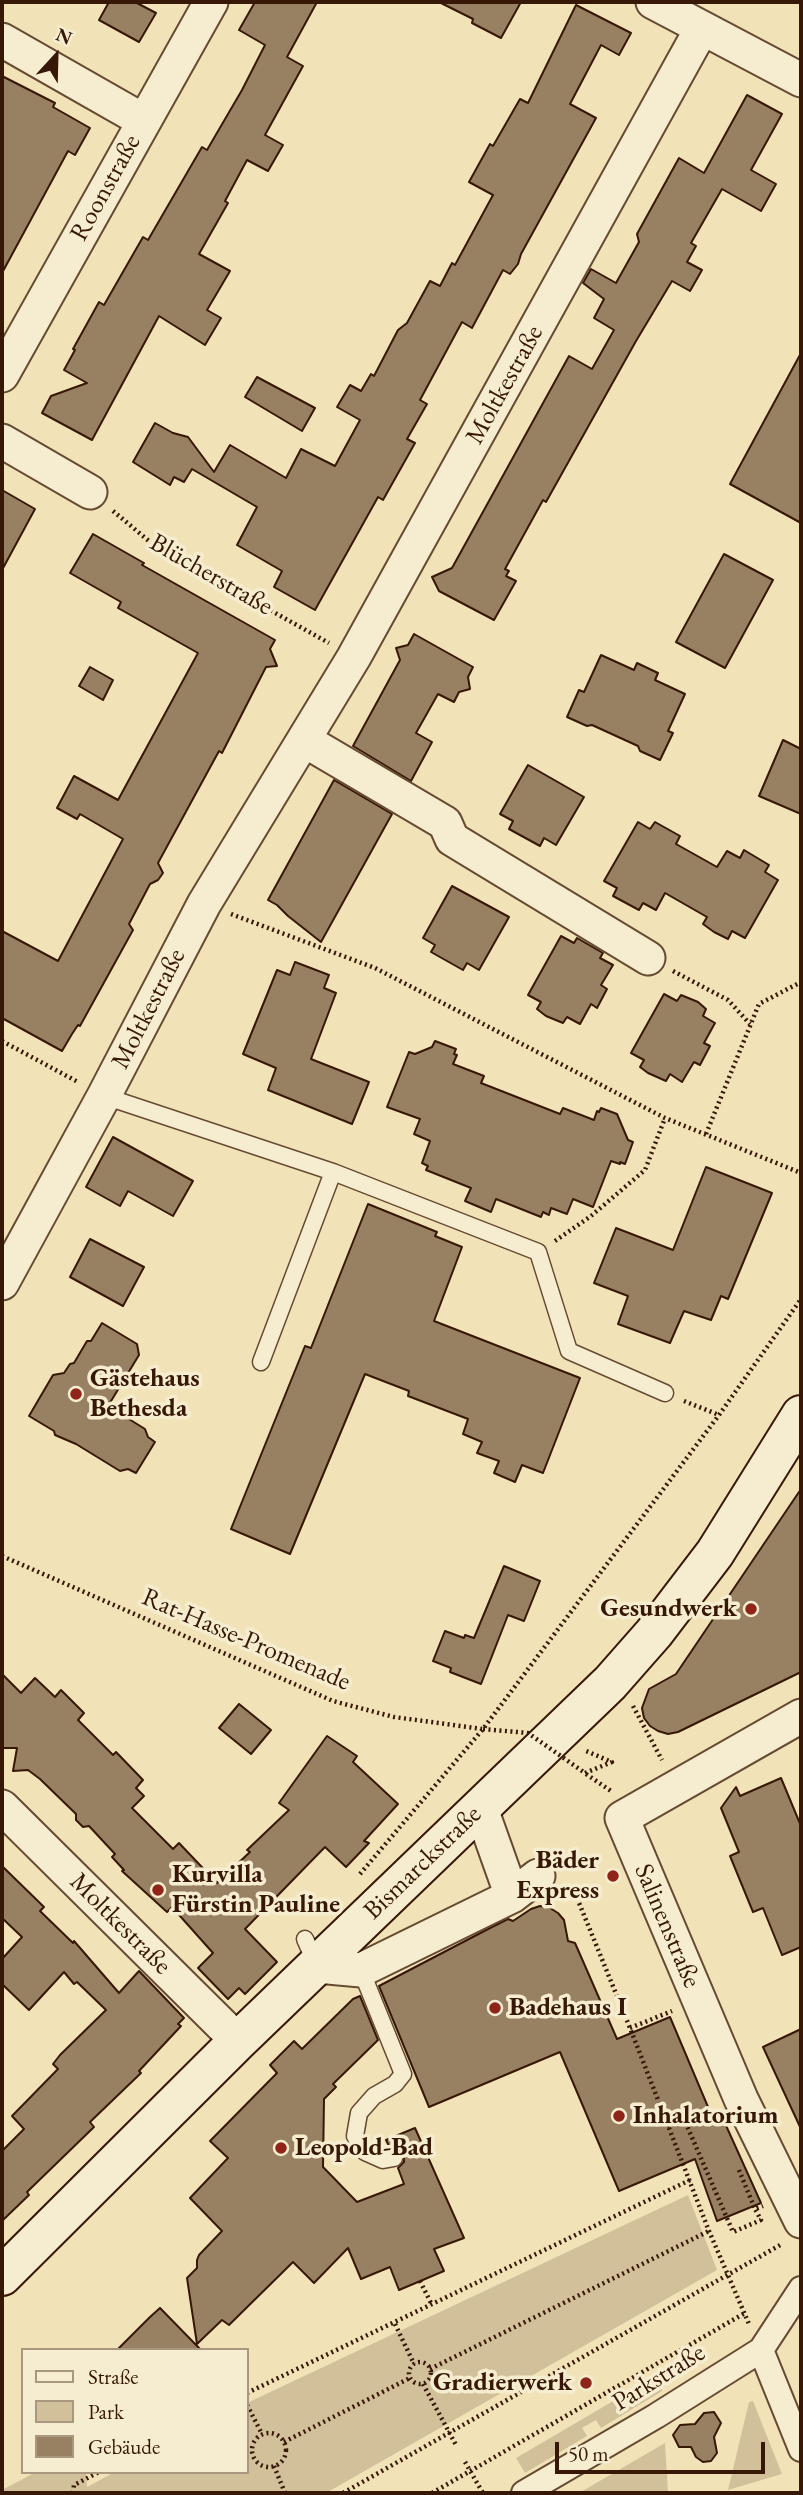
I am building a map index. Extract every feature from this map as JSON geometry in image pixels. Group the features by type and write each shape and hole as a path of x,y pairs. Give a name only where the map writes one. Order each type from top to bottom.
{"main road":[{"name":"Bismarckstraße","path":"2,2276 238,2041 311,1952 481,1807 610,1683 654,1633 715,1553 801,1415"}],"street":[{"name":"Roonstraße","path":"2,374 211,2"},
{"path":"653,2 801,80"},
{"name":"Moltkestraße","path":"2,1283 204,904 354,657 702,28"},
{"path":"2,40 144,121"},
{"path":"2,440 90,492"},
{"path":"304,740 445,823 452,839 648,958"},
{"name":"Salinenstraße","path":"795,2231 622,1818 801,1716"},
{"name":"Moltkestraße","path":"2,1807 238,2041"},
{"path":"481,1807 512,1896"},
{"path":"311,1952 360,1970 512,1896 538,1876"},
{"name":"Parkstraße","path":"524,2493 656,2416 761,2350 801,2289"},
{"path":"761,2350 801,2449"}],"lane":[{"path":"104,1096 333,1172 538,1252 569,1351 665,1393"},
{"path":"261,1362 333,1172"},
{"path":"360,1970 403,2074 395,2084 374,2096 359,2113 355,2136 365,2152 383,2160 394,2158"}],"path":[{"name":"Blücherstraße","path":"90,492 155,546 354,657"},
{"path":"204,904 375,968 665,1118 801,1173"},
{"path":"648,958 728,1000 750,1024"},
{"path":"706,1135 759,1004 801,982"},
{"path":"2,1041 104,1096"},
{"path":"538,1252 591,1216 645,1170 665,1118"},
{"path":"359,1876 483,1729 719,1415 801,1299"},
{"path":"665,1393 719,1415"},
{"name":"Rat-Hasse-Promenade","path":"2,1556 333,1701 394,1717 528,1733 613,1793"},
{"path":"622,1714 632,1704 678,1788"},
{"path":"585,1773 612,1762 583,1751 593,1741"},
{"path":"575,1893 709,2231 761,2350"},
{"path":"667,2126 684,2119 733,2232 761,2220 755,2209"},
{"path":"248,2393 690,2180"},
{"path":"430,2369 709,2231"},
{"path":"343,2493 728,2275 795,2231"},
{"path":"420,2281 432,2305"},
{"path":"432,2493 745,2313"},
{"path":"395,2324 414,2364"},
{"path":"414,2364 423,2363 430,2369"},
{"path":"414,2364 409,2372 415,2383 423,2384 429,2379 430,2369"},
{"path":"284,2442 410,2378"},
{"path":"423,2384 456,2445"},
{"path":"248,2407 262,2434"},
{"path":"272,2433 284,2442 285,2456 274,2466 263,2466 254,2458 252,2447 257,2437 262,2434 272,2433"},
{"path":"465,2462 483,2493"},
{"path":"274,2466 285,2493"},
{"path":"73,2493 74,2485 95,2474"}],"green space":[{"path":"688,2195 717,2270 326,2493 2,2493 2,2490 32,2474 86,2474 87,2487 111,2474 248,2474 248,2403"},
{"path":"661,2373 662,2391 601,2428 596,2420 582,2428 587,2436 525,2473 516,2458"},
{"path":"753,2401 782,2474 728,2490 749,2402"},
{"path":"665,2443 668,2493 579,2493"}],"building":[{"path":"109,2 135,2 156,13 139,42 99,20"},
{"path":"255,2 317,2 287,57 303,66 265,135 283,145 268,171 247,160 225,201 228,203 199,254 230,271 207,310 221,318 205,345 159,316 92,440 42,413 51,396 87,383 64,370 75,350 73,349 99,302 104,305 143,237 148,240 202,147 207,150 242,90 265,45 239,30"},
{"path":"439,2 521,2 501,38 472,23 473,19"},
{"path":"576,5 631,33 619,55 601,45 570,104 596,118 518,264 510,274 503,270 472,328 462,322 420,400 427,404 407,439 415,443 383,500 378,497 315,610 274,587 282,571 237,545 257,507 192,469 184,482 174,477 170,485 133,462 155,423 173,433 188,437 214,472 230,445 286,478 301,449 335,466 360,420 337,407 350,385 361,391 371,374 374,376 398,330 407,323 430,281 440,286 452,263 455,265 493,195 469,182 520,99 528,103"},
{"path":"2,76 55,103 53,107 90,128 75,155 68,151 2,273"},
{"path":"747,95 782,114 751,170 776,184 761,211 722,189 691,243 696,246 687,262 702,270 690,291 672,281 636,341 546,502 543,500 505,569 509,571 506,576 516,581 494,620 439,591 432,577 452,568 569,356 592,369 614,330 594,318 604,299 583,283 591,269 616,283 639,242 637,234 679,158 704,173"},
{"path":"801,353 801,523 730,484"},
{"path":"257,377 315,408 302,431 245,397"},
{"path":"2,490 35,509 2,570"},
{"path":"93,534 144,563 142,565 275,640 270,649 277,666 266,667 222,753 219,751 158,863 163,873 158,880 150,884 129,924 133,930 80,1026 78,1025 62,1051 2,1018 2,931 58,961 123,839 80,814 77,819 57,808 74,776 118,800 198,653 118,608 121,602 70,573"},
{"path":"724,554 773,580 725,668 676,642"},
{"path":"414,634 473,667 468,677 470,689 459,692 454,702 438,694 416,733 432,742 411,781 353,746 400,660 396,648 408,645"},
{"path":"601,655 634,670 637,663 658,673 655,680 685,694 668,731 673,733 660,760 640,751 638,746 567,717 579,690 584,692"},
{"path":"90,667 113,680 103,700 79,686"},
{"path":"783,740 801,749 801,814 759,796"},
{"path":"528,765 584,797 556,845 544,838 540,846 509,829 513,821 500,814"},
{"path":"334,780 392,814 321,942 268,900"},
{"path":"638,822 650,829 655,822 680,836 676,844 717,867 727,851 740,858 744,850 769,865 765,872 778,880 745,938 732,931 728,939 714,932 703,924 707,917 665,893 656,910 643,903 639,910 613,896 617,888 604,881"},
{"path":"452,886 509,917 479,970 467,963 463,970 431,952 435,945 423,938"},
{"path":"561,936 574,943 577,938 603,953 600,958 613,965 601,985 607,989 597,1008 591,1004 580,1024 567,1017 563,1023 546,1016 537,1009 541,1002 528,995"},
{"path":"295,962 329,975 324,988 336,993 311,1059 369,1082 352,1124 268,1090 276,1068 243,1054 277,970 290,975"},
{"path":"664,994 677,1001 681,995 698,1002 706,1009 703,1016 715,1023 704,1043 710,1046 700,1065 694,1062 682,1082 670,1074 666,1081 648,1073 640,1067 644,1060 631,1053"},
{"path":"435,1041 456,1049 454,1054 457,1055 453,1064 484,1076 481,1083 560,1114 563,1108 594,1120 601,1108 617,1114 628,1140 633,1142 625,1164 611,1161 593,1207 573,1199 567,1214 551,1208 549,1215 543,1212 541,1217 496,1199 491,1212 465,1201 471,1188 426,1170 428,1166 422,1163 430,1141 414,1134 420,1119 387,1107 409,1052 415,1054 432,1047"},
{"path":"113,1137 193,1181 173,1216 128,1191 120,1206 86,1187"},
{"path":"706,1167 772,1193 728,1299 721,1296 711,1320 684,1311 670,1343 618,1324 628,1296 594,1283 616,1228 673,1250"},
{"path":"368,1204 437,1232 435,1236 462,1247 434,1321 580,1378 543,1473 522,1465 515,1482 494,1473 499,1461 477,1453 482,1442 463,1434 468,1419 408,1396 409,1391 365,1374 290,1554 231,1529 305,1346 311,1348"},
{"path":"90,1239 144,1267 123,1306 70,1277"},
{"name":"Gästehaus Bethesda","path":"102,1323 137,1344 139,1355 108,1406 145,1429 148,1437 155,1442 136,1473 128,1469 120,1471 76,1444 55,1435 54,1431 29,1416 53,1375 64,1373 70,1364 74,1363"},
{"name":"Gesundwerk","path":"801,1489 801,1672 678,1732 668,1734 658,1731 644,1718 642,1708 649,1689 676,1674"},
{"path":"504,1566 540,1581 524,1621 508,1615 481,1684 450,1672 451,1668 433,1661 445,1631 464,1638 465,1635 474,1638"},
{"path":"2,1674 21,1693 35,1678 55,1697 61,1690 84,1713 78,1720 113,1755 116,1752 143,1780 136,1788 144,1796 132,1808 173,1849 179,1843 217,1883 289,1810 279,1803 327,1736 357,1756 353,1762 398,1804 364,1841 369,1843 346,1867 325,1847 245,1929 277,1962 245,1994 239,1988 228,1999 198,1968 213,1953 172,1907 167,1912 122,1871 124,1870 112,1857 115,1854 89,1826 83,1827 76,1820 76,1814 40,1779 28,1770 13,1771 17,1748 2,1748"},
{"path":"239,1704 271,1730 251,1754 219,1728"},
{"path":"781,1778 801,1826 801,1947 782,1955 763,1908 753,1912 730,1856 739,1852 721,1808 736,1787 740,1796"},
{"path":"2,1866 44,1907 40,1911 73,1943 74,1941 119,1993 139,1971 184,2018 178,2024 181,2026 139,2071 141,2073 90,2122 94,2127 27,2192 29,2195 2,2221 2,2151 24,2129 12,2116 58,2069 53,2064 60,2055 106,2010 77,1982 74,1984 64,1972 29,2010 2,1984 2,1959 22,1937 2,1918"},
{"path":"540,1906 550,1908 564,1920 568,1941 575,1943 617,2039 670,2017 711,2114 719,2110 761,2203 717,2221 695,2159 619,2191 560,2052 429,2107 379,1986 508,1919 513,1921"},
{"path":"360,1996 378,2040 333,2084 336,2087 324,2099 323,2167 357,2202 404,2184 398,2168 404,2162 404,2155 398,2148 390,2148 386,2140 415,2128 464,2238 434,2249 444,2271 399,2290 390,2267 361,2279 348,2248 314,2283 293,2262 229,2325 222,2320 197,2344 187,2278 197,2268 199,2255 222,2231 190,2198 228,2158 210,2141 277,2073 270,2065 294,2041 302,2049 353,1999"},
{"path":"801,2029 801,2129 763,2047"},
{"path":"160,2308 199,2348 119,2348"},
{"path":"714,2412 721,2423 714,2437 717,2453 711,2461 703,2462 696,2457 691,2447 679,2447 673,2435 680,2425 695,2424 704,2413"}],"place":[{"name":"Gästehaus Bethesda","path":"76,1394"},
{"name":"Gesundwerk","path":"751,1609"},
{"name":"Bäder Express","path":"613,1876"},
{"name":"Kurvilla Fürstin Pauline","path":"158,1890"},
{"name":"Badehaus I","path":"495,2008"},
{"name":"Inhalatorium","path":"619,2116"},
{"name":"Leopold-Bad","path":"281,2148"},
{"name":"Gradierwerk","path":"586,2383"}]}
